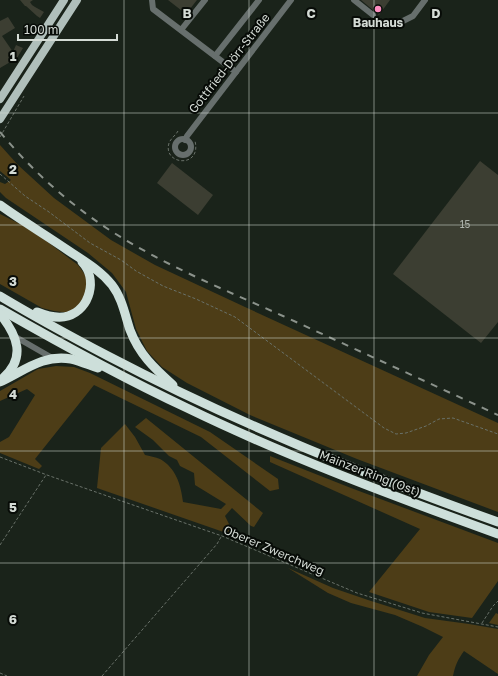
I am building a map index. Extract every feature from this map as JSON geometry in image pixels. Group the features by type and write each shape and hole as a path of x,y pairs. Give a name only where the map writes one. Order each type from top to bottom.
{"highway":[{"path":"0,205 77,256 98,271 112,285 121,302 134,340 141,352 150,364 174,386 192,398"},
{"path":"3,297 48,316 63,317 75,312 88,298 91,284 88,270 77,256"},
{"path":"3,297 81,342 192,398"},
{"path":"0,309 131,381"},
{"path":"0,314 7,322 17,346 15,361 9,372 0,381"},
{"path":"0,381 39,362 65,358 78,361 131,381"},
{"name":"Mainzer Ring (Ost)","path":"131,381 188,409 294,456 408,501 498,534"},
{"name":"Mainzer Ring (Ost)","path":"192,398 358,470 498,522"}],"main road":[{"path":"0,99 64,0"},
{"path":"0,119 76,0"}],"street":[{"path":"152,0 153,9 236,72"},
{"path":"181,30 205,0"},
{"path":"215,56 259,0"},
{"name":"Gottfried-Dörr-Straße","path":"185,140 291,0"},
{"path":"354,0 373,15"},
{"path":"397,24 413,16 425,0"},
{"path":"14,336 54,359"}],"path":[{"path":"0,136 4,130"},
{"path":"178,131 176,135 172,137 168,145 169,153 173,158 181,161 190,159 195,152 195,141"},
{"path":"0,174 25,196 90,243 121,260 136,271 163,286 235,317 384,428 396,434 406,433 440,419 453,418 498,434"},
{"name":"Oberer Zwerchweg","path":"0,457 47,475 222,536 357,594 422,613 498,627"},
{"path":"0,544 47,475"},
{"path":"102,676 217,544 222,536"},
{"path":"481,623 498,601"},
{"path":"0,674 7,676"}],"shaded area":[{"path":"0,145 18,165 54,198 111,240 155,265 498,423 498,512 357,459 250,415 187,383 162,367 147,351 136,329 126,292 112,273 88,253 6,198 0,192 0,182 5,184 11,180 0,171"},
{"path":"0,214 22,225 45,240 78,265 86,276 89,285 82,303 69,312 54,311 42,308 0,284"},
{"path":"56,366 74,367 90,373 210,432 278,479 279,489 270,491 201,437 94,385 35,459 42,466 39,469 0,453 0,442 9,437 35,395 27,389 0,401 0,391 38,369"},
{"path":"146,418 263,513 254,527 251,526 232,508 225,516 235,536 97,488 101,448 125,424 135,437 145,455 160,459 174,472 181,489 183,502 221,509 226,504 195,485 194,473 180,466 177,460 169,456 153,440 135,427"},
{"path":"270,456 498,543 498,581 472,618 429,612 369,592 420,529 270,462"},
{"path":"288,568 333,588 425,618 498,629 498,674 464,651 457,663 453,676 417,676 429,655 443,637 395,615 351,603 328,593"},
{"path":"496,613 498,614 498,625 489,623"}],"building":[{"path":"20,0 33,0 30,2 32,5 44,12 40,18 25,6"},
{"path":"168,0 197,0 186,14"},
{"name":"Bauhaus","path":"361,0 390,0 379,15"},
{"path":"8,17 15,28 2,36 13,52 16,45 23,48 14,63 12,61 0,68 0,21"},
{"path":"480,161 498,175 498,322 481,343 393,274"},
{"path":"172,163 213,195 198,215 157,183"}],"railway":[{"path":"0,132 46,181 80,209 117,235 136,246 209,283 498,415"}],"place":[{"name":"Bauhaus","path":"378,9"}]}
